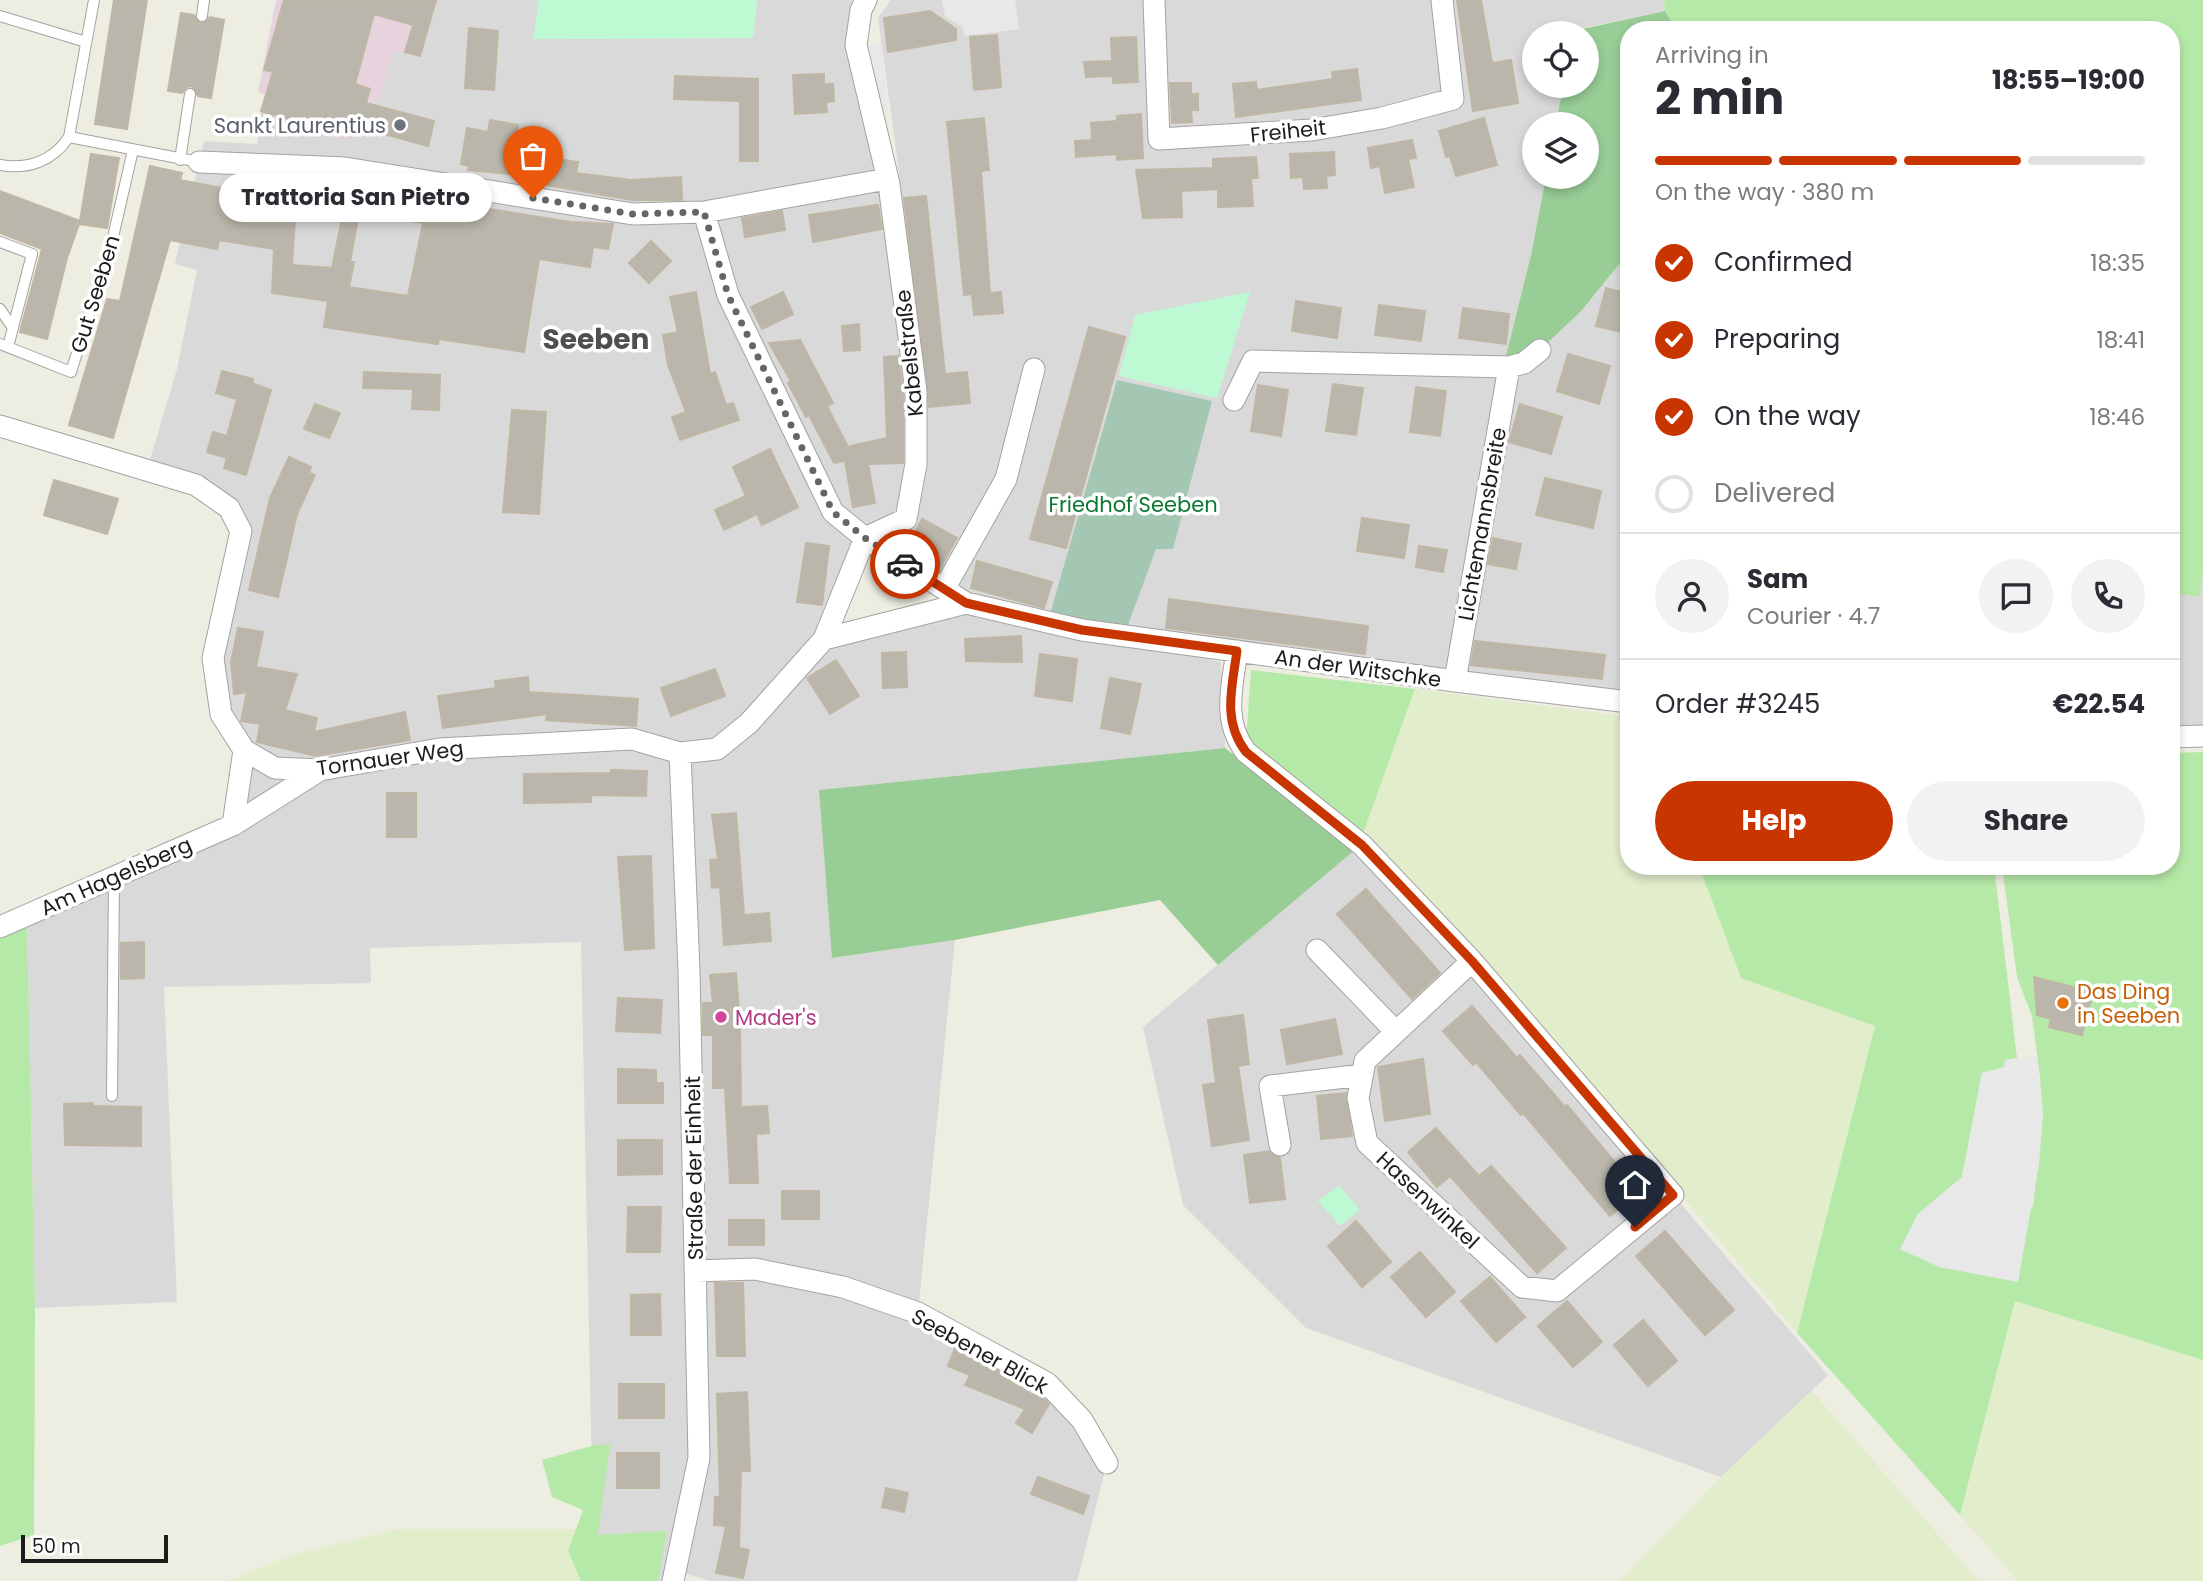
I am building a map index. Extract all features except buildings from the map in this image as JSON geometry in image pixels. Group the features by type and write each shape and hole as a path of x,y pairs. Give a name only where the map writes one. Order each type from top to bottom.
{"street":[{"path":"190,161 345,168 633,214 704,212 888,182 856,45 861,10 866,0"},
{"name":"Freiheit","path":"1154,0 1159,139 1312,130 1382,118 1453,99 1442,0"},
{"name":"Kabelstraße","path":"865,538 906,519 916,464 916,391 888,182"},
{"path":"704,212 728,295 833,512 865,538 966,603"},
{"path":"1234,400 1253,361 1509,367 1524,363 1540,350"},
{"name":"Lichtemannsbreite","path":"1455,681 1509,367"},
{"path":"944,589 1006,479 1034,369"},
{"name":"Tornauer Weg","path":"0,426 196,485 229,508 241,531 214,658 221,713 244,750 275,768 320,770 439,749 632,739 680,753 717,750 749,723 824,639"},
{"path":"824,639 865,538"},
{"path":"824,639 966,603"},
{"name":"An der Witschke","path":"966,603 1087,631 1620,701"},
{"path":"1237,651 1230,718 1241,746 1362,845 1472,961"},
{"path":"2180,737 2203,736"},
{"path":"233,825 244,750"},
{"name":"Straße der Einheit","path":"674,1581 699,1458 680,753"},
{"name":"Am Hagelsberg","path":"0,927 233,825 320,770"},
{"path":"1317,950 1395,1032"},
{"name":"Hasenwinkel","path":"1472,961 1673,1195 1557,1290 1522,1287 1367,1143 1358,1098 1365,1061 1472,961"},
{"path":"1280,1144 1270,1086 1362,1075"},
{"name":"Seebener Blick","path":"696,1270 755,1269 843,1287 918,1313 1047,1383 1083,1420 1107,1464"}],"lane":[{"path":"0,165 19,168 57,154 69,137 94,0"},
{"path":"202,16 204,0"},
{"path":"0,16 86,42"},
{"path":"69,137 190,161 190,94"},
{"name":"Gut Seeben","path":"0,242 32,254 13,328 4,345 71,372 113,237 133,149"},
{"path":"0,309 13,328"},
{"path":"113,1096 114,877"}],"shaded area":[{"path":"276,0 436,0 420,56 394,50 378,102 356,96 345,141 291,125 292,120 261,111 266,95 258,92"},
{"path":"436,0 539,0 534,39 753,38 757,0 850,0 861,10 887,179 720,210 883,192 916,391 906,519 865,538 824,639 966,603 1221,662 1225,748 820,790 833,958 955,940 918,1313 1047,1383 1107,1463 1077,1581 711,1581 675,1571 673,1581 591,1581 593,1527 581,942 370,948 371,983 164,987 177,1302 35,1308 27,919 229,823 240,750 217,716 236,519 147,470 177,369 197,270 175,264 204,141 257,144 261,111 292,120 292,125 344,140 356,96 378,102 394,49 405,52"},
{"path":"891,0 1664,0 1665,11 1599,25 1599,21 1522,21 1522,98 1561,98 1558,112 1522,112 1522,189 1544,189 1450,676 1087,627 968,599 873,538 909,521 914,356 899,172 878,18"},
{"path":"942,0 1015,0 1019,29 965,36 962,27 945,16"},
{"path":"881,43 888,110 872,114 856,45"},
{"path":"1620,263 1620,701 1455,681 1509,367 1582,310"},
{"path":"2203,570 2203,736 2180,737 2180,594 2198,597"},
{"path":"1356,849 1472,961 1828,1375 1721,1477 1306,1328 1183,1205 1143,1027"},
{"path":"2037,1056 2043,1115 2039,1164 2018,1282 1939,1267 1900,1249 1917,1215 1962,1177 1982,1073 2004,1067 2005,1060"}],"green space":[{"path":"539,0 757,0 753,38 533,39"},
{"path":"1664,0 2203,0 2203,573 2199,597 2180,594 2180,21 1671,21 1665,11"},
{"path":"1665,11 1671,21 1620,21 1620,263 1582,310 1540,350 1505,360 1531,255 1544,189 1599,189 1599,112 1558,112 1561,98 1599,98 1599,25"},
{"path":"1250,292 1217,398 1119,376 1135,315"},
{"name":"Friedhof Seeben","path":"1117,380 1212,401 1173,549 1156,549 1128,625 1092,621 1051,611"},
{"path":"1251,670 1415,689 1362,836 1246,741"},
{"path":"1415,689 1620,716 1620,875 1702,875 1741,978 1875,1026 1797,1333 1471,945 1362,836"},
{"path":"1225,748 1356,849 1218,965 1160,900 955,940 832,958 819,790"},
{"path":"2203,752 2203,1360 2015,1301 1960,1515 1797,1333 1875,1026 1741,978 1702,875 1995,875 2017,1058 2005,1060 2005,1067 1982,1073 1962,1177 1917,1215 2033,1207 2043,1115 2040,1078 2032,1016 2017,977 2003,875 2180,875 2180,753"},
{"path":"27,919 35,1308 34,1535 0,1546 0,931"},
{"path":"1339,1185 1360,1210 1340,1226 1318,1201"},
{"path":"2015,1300 2203,1360 2203,1581 2018,1581 1960,1515"},
{"path":"1812,1391 1979,1581 1620,1581 1721,1477"},
{"path":"610,1444 598,1535 667,1531 658,1581 581,1581 568,1551 583,1510 552,1497 542,1460 595,1445"},
{"path":"397,1529 592,1529 591,1581 228,1581 292,1555"}],"way so far":[{"path":"533,198 633,214 704,212 728,295 833,512 865,538 905,564"}],"place":[{"name":"Sankt Laurentius","path":"400,125"},
{"name":"Trattoria San Pietro","path":"533,198"},
{"name":"Das Ding in Seeben","path":"2063,1003"},
{"name":"Mader's","path":"721,1017"}],"district":[{"name":"Seeben","path":"596,339"}],"route":[{"path":"905,564 966,603 1082,630 1237,651 1230,718 1236,739 1246,752 1362,845 1472,961 1673,1195 1635,1227"}]}
